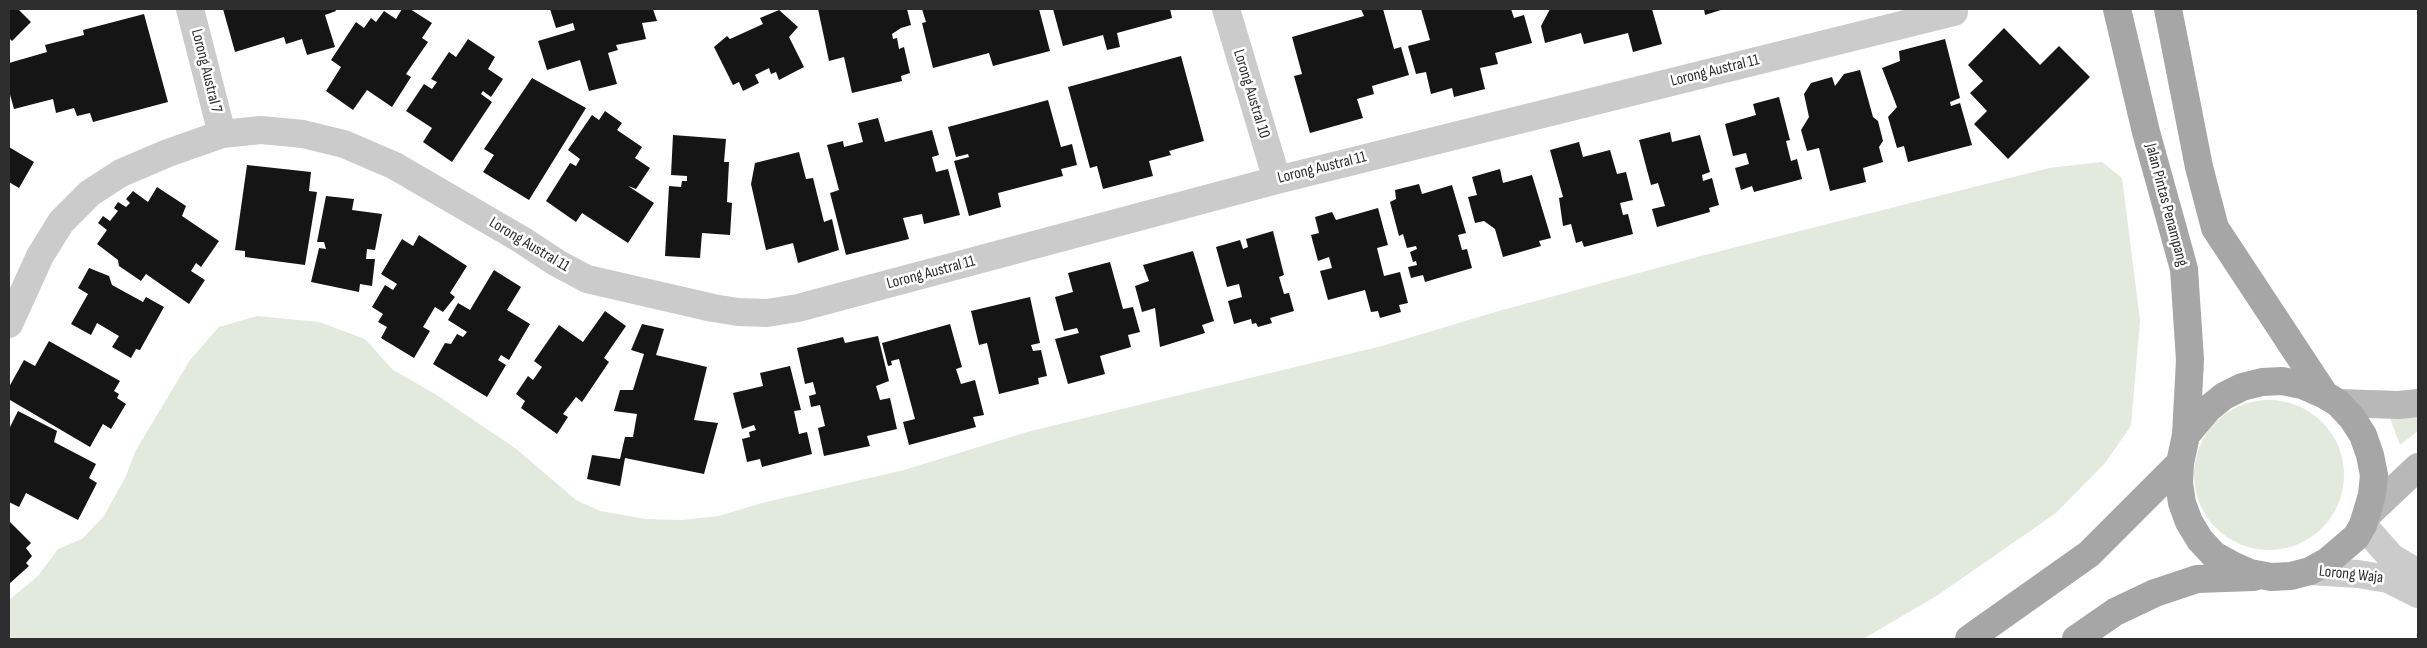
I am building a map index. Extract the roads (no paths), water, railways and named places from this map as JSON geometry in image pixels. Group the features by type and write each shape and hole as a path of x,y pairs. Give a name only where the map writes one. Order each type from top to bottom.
{"main road":[{"name":"Jalan Pintas Penampang","path":"2117,9 2146,132 2184,270 2190,360 2186,435 2180,463 2179,483 2182,503 2200,540 2214,554 2232,566 2250,573 2270,577"},
{"path":"2076,639 2115,612 2155,593 2197,579 2291,576 2310,571 2328,562 2345,549 2356,537 2365,520 2372,495 2374,475 2370,455 2360,430 2332,399 2215,228 2200,167 2168,9"},
{"path":"2186,435 2208,409 2224,396 2242,387 2282,381 2302,385 2332,399"},
{"path":"1969,639 2089,554 2180,463"}],"street":[{"name":"Lorong Austral 7","path":"190,9 222,134"},
{"name":"Lorong Austral 10","path":"1226,9 1277,180"},
{"name":"Lorong Austral 11","path":"9,324 45,249 62,222 90,193 121,173 168,153 222,134 261,130 303,134 344,144 395,166 587,279 738,312 767,313 798,308 1277,180 1954,12"},
{"path":"2332,399 2399,405 2418,403"},
{"path":"2365,520 2418,467"},
{"name":"Lorong Waja","path":"2365,520 2391,557 2418,573"},
{"name":"Lorong Waja","path":"2310,571 2358,574 2388,579 2418,594"}]}
